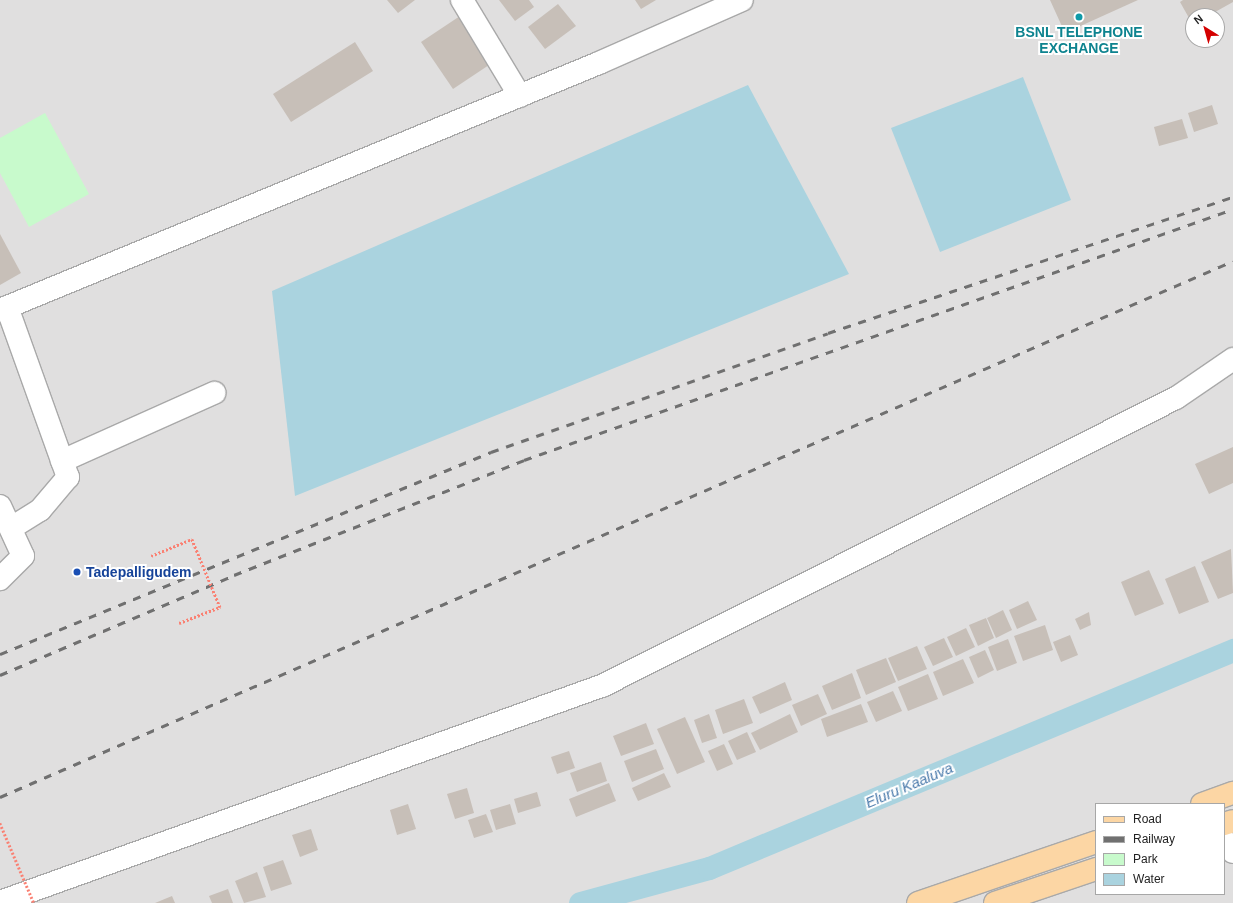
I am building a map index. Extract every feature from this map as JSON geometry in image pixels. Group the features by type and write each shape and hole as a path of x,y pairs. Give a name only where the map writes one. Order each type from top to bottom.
{"main road":[{"path":"1205,803 1233,793"},
{"path":"918,903 1095,842"},
{"path":"995,903 1095,869"}],"street":[{"path":"462,0 520,96"},
{"path":"11,528 40,510 68,477 4,309 520,96 742,0"},
{"path":"0,902 604,685 1176,398 1233,359"},
{"path":"62,460 214,393"},
{"path":"0,506 23,556 0,579"},
{"path":"1225,841 1233,852"}],"path":[{"path":"151,556 192,539 220,608 179,623"},
{"path":"0,823 34,903"}],"shaded area":[{"path":"0,0 1233,0 1233,903 0,903"}],"green space":[{"path":"45,113 89,194 29,227 0,173 0,138"}],"water":[{"path":"1023,77 1071,200 940,252 891,128"},
{"path":"748,85 849,274 295,496 272,291"}],"building":[{"path":"387,0 415,0 398,13"},
{"path":"499,0 529,0 534,7 515,21"},
{"path":"635,0 656,0 641,9"},
{"name":"BSNL TELEPHONE EXCHANGE","path":"1050,0 1138,0 1065,33"},
{"path":"1183,0 1233,0 1233,2 1222,8 1185,8 1185,11 1180,2"},
{"path":"558,4 576,26 545,49 528,27"},
{"path":"460,16 492,63 453,89 421,42"},
{"path":"355,42 373,71 291,122 273,94"},
{"path":"1212,105 1218,124 1194,132 1188,113"},
{"path":"1182,119 1188,138 1159,146 1154,127"},
{"path":"0,234 21,273 0,285"},
{"path":"1233,447 1233,483 1209,494 1195,464"},
{"path":"1231,549 1233,593 1218,599 1201,562"},
{"path":"1195,566 1209,602 1179,614 1165,579"},
{"path":"1149,570 1164,604 1135,616 1121,582"},
{"path":"1028,601 1037,620 1017,629 1009,610"},
{"path":"1003,610 1012,630 996,638 987,618"},
{"path":"1089,612 1091,625 1080,630 1075,619"},
{"path":"986,618 994,638 978,646 969,625"},
{"path":"1045,625 1053,650 1023,661 1014,636"},
{"path":"966,628 975,647 956,656 947,637"},
{"path":"1070,635 1078,655 1061,662 1053,642"},
{"path":"944,638 953,657 933,666 924,647"},
{"path":"1008,639 1017,663 997,671 988,647"},
{"path":"917,646 927,669 898,681 888,658"},
{"path":"985,650 994,670 978,678 969,657"},
{"path":"886,658 896,682 866,695 856,670"},
{"path":"963,659 974,683 943,696 933,672"},
{"path":"852,673 861,698 832,710 822,686"},
{"path":"928,674 938,699 908,711 898,687"},
{"path":"785,682 792,700 760,714 752,697"},
{"path":"893,691 902,711 876,722 867,702"},
{"path":"818,694 827,714 801,726 792,705"},
{"path":"744,699 753,723 723,734 715,710"},
{"path":"861,704 868,722 827,737 821,719"},
{"path":"709,714 717,738 702,743 694,720"},
{"path":"790,714 798,732 760,750 751,733"},
{"path":"685,717 705,762 677,774 657,729"},
{"path":"646,723 654,744 621,756 613,736"},
{"path":"747,732 756,752 737,760 728,741"},
{"path":"724,744 733,764 717,771 708,751"},
{"path":"656,749 664,769 632,782 624,761"},
{"path":"569,751 575,768 557,774 551,757"},
{"path":"601,762 607,781 577,792 570,773"},
{"path":"664,773 671,787 638,801 632,788"},
{"path":"609,783 616,801 576,817 569,799"},
{"path":"467,788 474,813 455,819 447,794"},
{"path":"537,792 541,806 518,813 514,799"},
{"path":"408,804 416,829 397,835 390,810"},
{"path":"510,804 516,824 496,830 490,810"},
{"path":"486,814 493,832 474,838 468,820"},
{"path":"311,829 318,850 300,857 292,835"},
{"path":"283,860 292,884 271,891 263,867"},
{"path":"257,872 266,897 244,903 235,881"},
{"path":"228,889 233,903 212,903 209,896"},
{"path":"172,896 175,903 155,903"}],"waterway":[{"name":"Eluru Kaaluva","path":"580,903 709,868 1233,650"}],"railway":[{"path":"0,654 491,452 828,333 1233,197"},
{"path":"0,675 234,575 524,460 1233,209"},
{"path":"0,797 1233,261"}],"place":[{"name":"BSNL TELEPHONE EXCHANGE","path":"1079,17"},
{"name":"Tadepalligudem","path":"77,572"}]}
